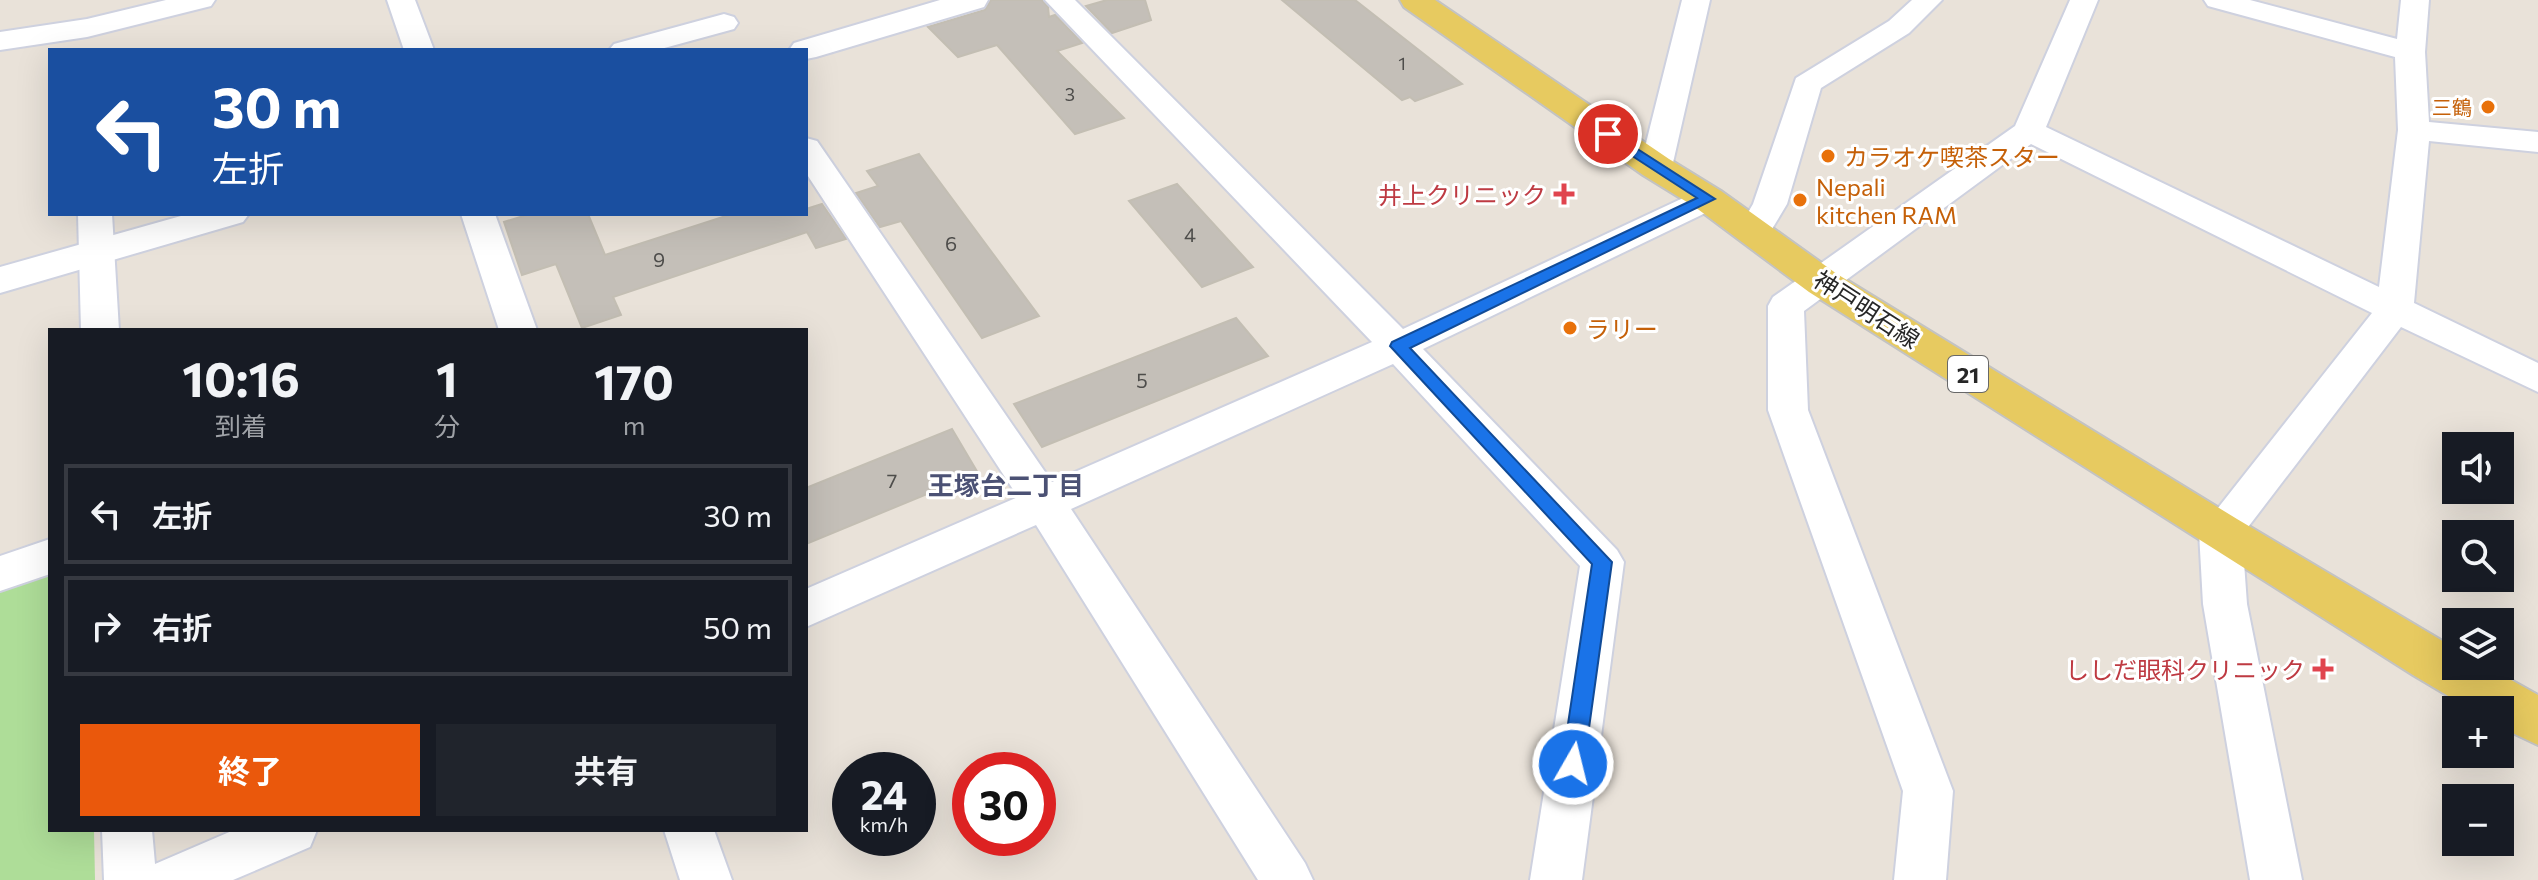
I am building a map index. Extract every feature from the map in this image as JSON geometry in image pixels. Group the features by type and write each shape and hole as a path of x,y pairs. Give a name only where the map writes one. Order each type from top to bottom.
{"main road":[{"name":"神戸明石線","path":"1415,0 1656,167 1708,199 1823,283 2220,532 2538,722"}],"street":[{"path":"0,41 88,39 201,0"},
{"path":"401,0 418,48"},
{"path":"808,49 973,0"},
{"path":"1059,0 1398,346 1602,562 1556,880"},
{"path":"1656,167 1696,0"},
{"path":"1754,231 1770,204 1807,84 1899,27 1928,0"},
{"path":"1920,880 1928,791 1788,410 1786,306 1823,283 2029,131 2084,0"},
{"path":"2218,0 2410,52"},
{"path":"2276,880 2225,604 2220,532 2395,309 2414,130 2410,52 2415,0"},
{"path":"629,48 717,11 740,48"},
{"path":"2414,130 2538,142"},
{"path":"2029,131 2538,379"},
{"path":"808,151 1045,504 1287,880"},
{"path":"808,608 1398,346 1708,199"},
{"path":"0,280 96,233 216,216"},
{"path":"479,216 517,328"},
{"path":"96,233 100,328"},
{"path":"0,574 48,557"},
{"path":"127,832 130,880"},
{"path":"174,880 287,832"},
{"path":"690,832 706,880"}],"green space":[{"path":"48,568 48,832 94,832 95,880 0,880 0,585"}],"building":[{"path":"991,0 1042,0 1048,7 1049,17 1055,15 1082,43 1057,51 1124,118 1075,134 997,45 958,57 928,27 985,10"},
{"path":"1107,0 1145,0 1151,20 1112,33 1086,6"},
{"path":"1282,0 1355,0 1462,84 1415,101 1410,97 1402,100"},
{"path":"919,154 1039,316 982,338 901,221 880,227 856,193 878,186 867,171"},
{"path":"1177,184 1253,267 1202,287 1129,201"},
{"path":"822,204 846,239 816,248 807,232 613,297 621,315 582,328 556,264 522,275 504,222 524,216 589,216 605,255 726,216 808,216 808,208"},
{"path":"1236,318 1268,356 1042,447 1014,404"},
{"path":"952,429 978,473 808,543 808,487"}],"place":[{"name":"三鶴","path":"2488,107"},
{"name":"カラオケ喫茶スター","path":"1828,156"},
{"name":"井上クリニック","path":"1564,194"},
{"name":"Nepali kitchen RAM","path":"1800,200"},
{"name":"ラリー","path":"1570,328"},
{"name":"ししだ眼科クリニック","path":"2323,669"}],"district":[{"name":"王塚台二丁目","path":"1006,484"}],"route":[{"path":"1573,764 1602,562 1398,346 1708,199 1608,134"}]}
